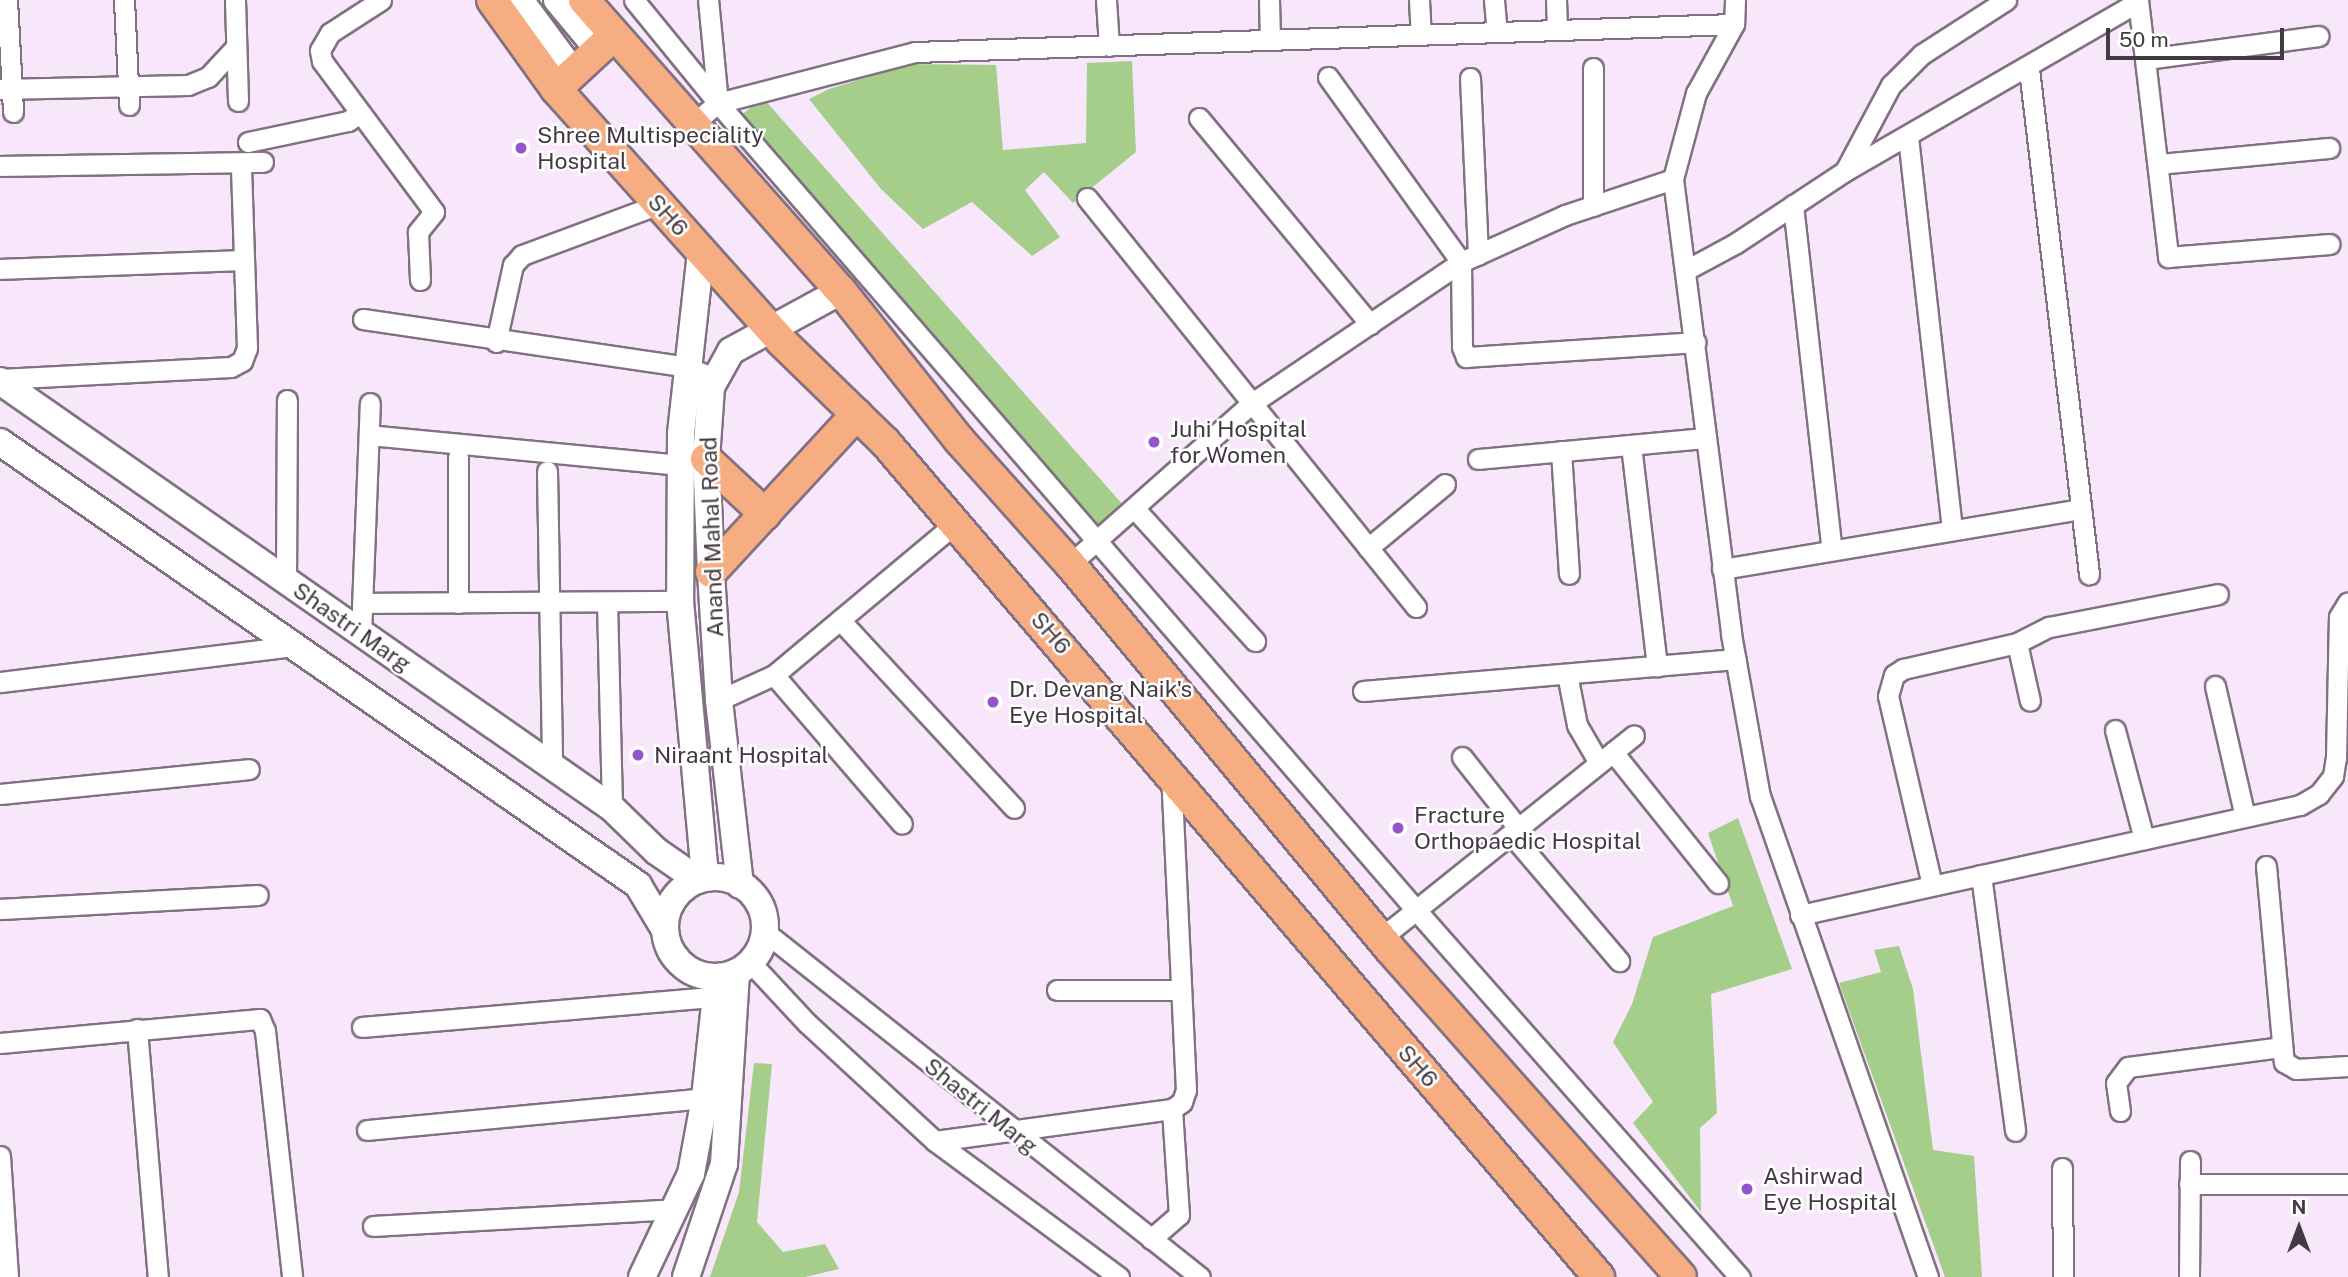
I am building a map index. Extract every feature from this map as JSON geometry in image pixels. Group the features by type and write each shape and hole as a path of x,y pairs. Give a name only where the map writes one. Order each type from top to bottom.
{"main road":[{"name":"SH6","path":"492,0 565,81 659,205 768,327 857,415 956,523 1599,1277"},
{"path":"520,0 565,81 606,43"},
{"path":"557,0 606,43 706,112 841,291 961,441 1070,564 1381,938 1681,1277"},
{"path":"584,0 606,43"},
{"name":"Anand Mahal Road","path":"701,252 687,367 693,462 711,572 719,699 740,884"},
{"name":"Anand Mahal Road","path":"701,879 680,601 693,462 714,378 731,351 768,327 841,291"},
{"name":"Shastri Marg","path":"0,380 612,808 656,851 701,879"},
{"path":"711,572 857,415"},
{"path":"0,442 639,885 664,930 668,945 688,969 730,977"},
{"path":"693,462 765,514"},
{"path":"642,1277 691,1174 730,977 765,932 757,900 740,884 730,879 701,879 673,899 664,930"},
{"path":"686,1277 724,1164 730,977"}],"street":[{"path":"7,0 6,89 13,112"},
{"path":"124,0 129,105"},
{"path":"235,0 238,101"},
{"path":"381,0 330,33 320,50 322,61 435,212 418,232 420,279"},
{"path":"634,0 706,112 871,279 1416,909 1740,1277"},
{"path":"706,112 708,0"},
{"path":"1107,0 1109,46"},
{"path":"1269,0 1270,40"},
{"path":"1419,0 1421,35"},
{"path":"1494,0 1497,32"},
{"path":"1556,0 1557,30"},
{"path":"1735,0 1734,24 1696,93 1673,180 1688,269 1706,438 1735,659 1760,796 1928,1277"},
{"path":"1845,171 1892,85 1922,54 2006,0"},
{"path":"1688,269 1845,171 2029,69 2138,1 2168,257 2329,244"},
{"path":"706,112 915,52 1734,24"},
{"path":"2146,59 2318,36"},
{"path":"6,89 188,85 208,77 236,47"},
{"path":"1592,68 1592,206"},
{"path":"2029,69 2089,574"},
{"path":"1328,77 1470,259"},
{"path":"1470,78 1470,259 1462,347 1472,360 1696,342"},
{"path":"248,142 348,121 360,113"},
{"path":"1199,118 1370,324"},
{"path":"1908,137 1952,530"},
{"path":"2159,164 2329,148"},
{"path":"0,166 263,162"},
{"path":"0,380 231,367 242,361 247,348 241,260 241,163"},
{"path":"1070,564 1252,403 1470,259 1592,206 1673,180"},
{"path":"1087,198 1416,607"},
{"path":"496,342 513,265 522,255 659,205"},
{"path":"1793,205 1832,550"},
{"path":"0,269 241,260"},
{"name":"Anand Mahal Road","path":"841,291 871,279"},
{"path":"363,319 496,342 687,367 714,378"},
{"path":"286,581 287,400"},
{"path":"361,634 370,403"},
{"path":"369,435 392,422"},
{"path":"369,435 693,462"},
{"path":"1478,458 1706,438"},
{"path":"1631,445 1657,666"},
{"path":"1561,452 1569,574"},
{"path":"458,457 458,603"},
{"path":"547,471 552,767"},
{"path":"1368,548 1445,484"},
{"path":"1134,508 1255,641"},
{"path":"1723,569 2081,509"},
{"path":"719,699 774,674 956,523"},
{"path":"1933,885 1888,696 1890,682 1903,669 2017,643 2049,627 2218,594"},
{"path":"363,603 680,601"},
{"path":"607,602 612,808"},
{"path":"1800,915 2300,805 2319,794 2333,776 2339,617 2348,602"},
{"path":"840,620 1014,807"},
{"path":"2017,643 2030,701"},
{"path":"0,682 294,646"},
{"path":"1363,691 1735,659"},
{"path":"774,674 902,824"},
{"path":"1567,674 1577,725 1718,883"},
{"path":"2215,686 2245,817"},
{"path":"2115,730 2144,839"},
{"path":"1381,938 1634,735"},
{"path":"1462,757 1514,831 1619,961"},
{"path":"0,794 250,769"},
{"path":"935,1141 1172,1109 1182,1102 1186,1090 1171,774"},
{"path":"2266,866 2281,1047 2288,1068 2348,1066"},
{"path":"1981,875 2015,1131"},
{"path":"0,909 258,895"},
{"name":"Shastri Marg","path":"765,932 1010,1131 1200,1277"},
{"path":"362,1027 730,977 807,1023 935,1141 1119,1277"},
{"path":"1057,990 1181,990"},
{"path":"0,1043 252,1016 264,1024 292,1277"},
{"path":"137,1029 158,1277"},
{"path":"2120,1111 2116,1083 2128,1067 2281,1047"},
{"path":"367,1130 705,1098"},
{"path":"1151,1239 1179,1215 1172,1109"},
{"path":"0,1156 8,1277"},
{"path":"2189,1277 2190,1161"},
{"path":"2062,1168 2063,1277"},
{"path":"2189,1184 2348,1184"},
{"path":"373,1226 675,1209"}],"green space":[{"path":"1132,61 1136,152 1073,203 1044,172 1025,190 1060,237 1032,256 972,202 923,229 881,189 809,99 829,89 910,64 996,65 1003,150 1086,143 1087,63"},
{"path":"763,98 1124,506 1097,530 740,116"},
{"path":"1738,818 1792,969 1711,994 1717,1113 1700,1128 1701,1212 1633,1123 1653,1102 1613,1042 1632,1004 1653,937 1733,906 1708,833"},
{"path":"1899,946 1913,989 1933,1150 1974,1156 1982,1277 1945,1277 1839,983 1881,972 1874,950"},
{"path":"754,1063 772,1064 757,1222 783,1252 825,1244 839,1269 805,1277 710,1277 739,1192"}],"place":[{"name":"Shree Multispeciality Hospital","path":"521,148"},
{"name":"Juhi Hospital for Women","path":"1154,442"},
{"name":"Dr. Devang Naik's Eye Hospital","path":"993,702"},
{"name":"Niraant Hospital","path":"638,755"},
{"name":"Fracture Orthopaedic Hospital","path":"1398,828"},
{"name":"Ashirwad Eye Hospital","path":"1747,1189"}]}
